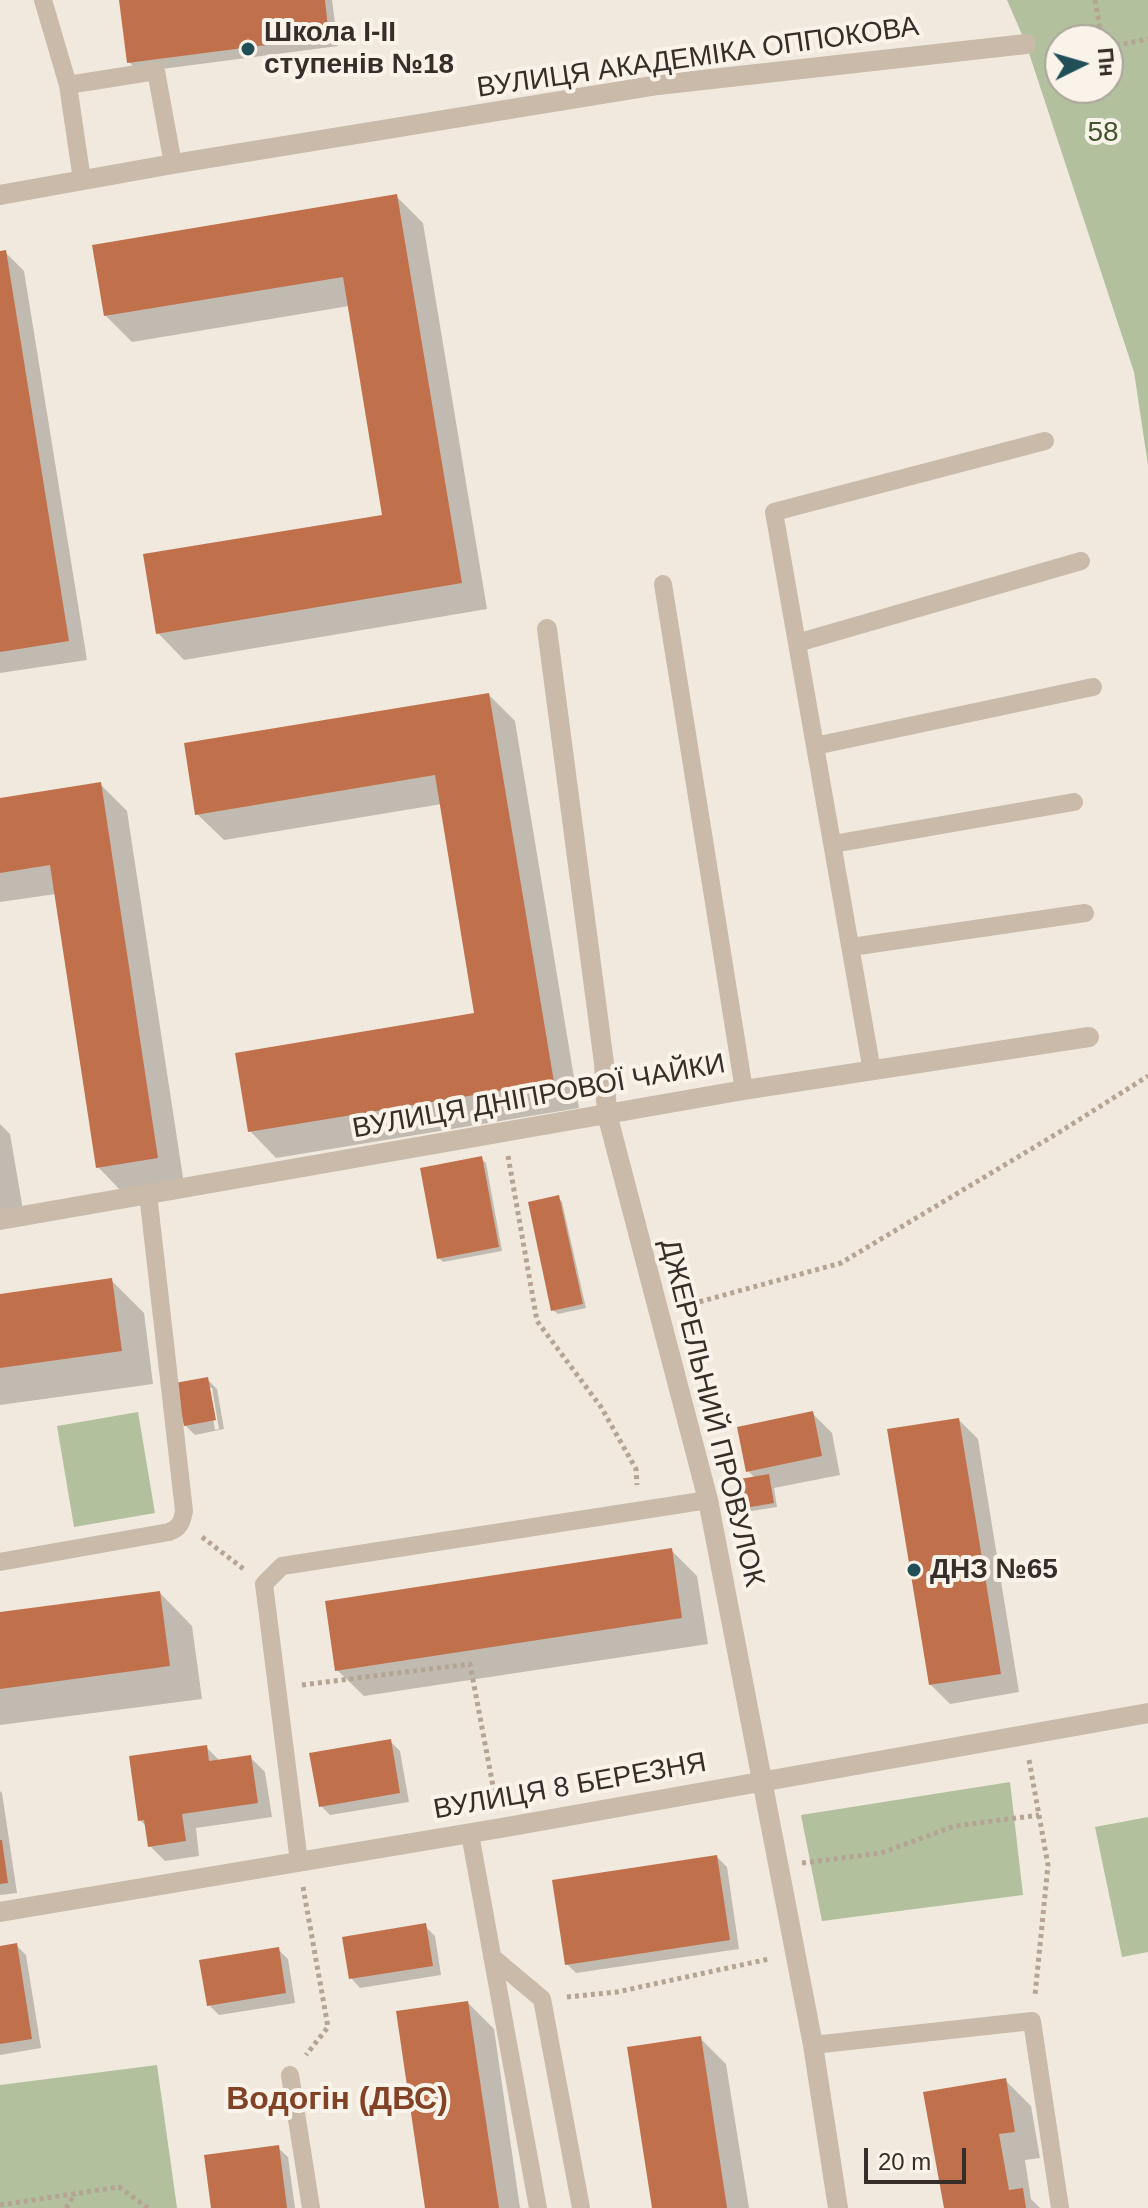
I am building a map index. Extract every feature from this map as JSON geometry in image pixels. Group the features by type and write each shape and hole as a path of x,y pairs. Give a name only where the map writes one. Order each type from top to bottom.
{"street":[{"name":"ВУЛИЦЯ АКАДЕМІКА ОППОКОВА","path":"0,195 658,85 1026,44"},
{"name":"ДЖЕРЕЛЬНИЙ ПРОВУЛОК","path":"547,629 604,1063 607,1114 708,1500 813,2045 838,2208"},
{"name":"ВУЛИЦЯ ДНІПРОВОЇ ЧАЙКИ","path":"0,1220 744,1090 1089,1037"},
{"name":"ВУЛИЦЯ 8 БЕРЕЗНЯ","path":"0,1912 470,1834 1148,1713"}],"lane":[{"path":"43,0 68,85 82,180"},
{"path":"68,85 156,71 173,164"},
{"path":"872,1071 774,512 1045,441"},
{"path":"797,643 1081,561"},
{"path":"663,584 744,1090"},
{"path":"815,746 1093,687"},
{"path":"833,844 1074,802"},
{"path":"851,947 1085,913"},
{"path":"0,1562 169,1532 177,1529 182,1521 184,1511 148,1194"},
{"path":"299,1862 264,1584 282,1566 708,1500"},
{"path":"470,1834 538,2208"},
{"path":"492,1957 542,1999 581,2208"},
{"path":"813,2045 1032,2021 1060,2208"},
{"path":"290,2075 311,2208"}],"path":[{"path":"1095,0 1099,24"},
{"path":"1124,44 1148,39"},
{"path":"659,1313 841,1263 1148,1076"},
{"path":"503,1132 537,1321 601,1407 636,1469 640,1511"},
{"path":"182,1521 264,1584"},
{"path":"277,1688 470,1664 501,1828"},
{"path":"1024,1735 1048,1865 1032,2021"},
{"path":"778,1866 881,1853 955,1826 1039,1815"},
{"path":"290,2075 328,2027 299,1862"},
{"path":"542,1999 617,1992 794,1954"},
{"path":"0,2205 119,2187 148,2208"},
{"path":"66,2208 75,2193"}],"green space":[{"name":"58","path":"1007,0 1148,0 1148,465 1134,372 1046,104 1124,104 1124,24 1044,24 1044,99"},
{"path":"138,1412 155,1513 74,1527 57,1426"},
{"path":"1010,1782 1023,1895 822,1921 801,1815"},
{"path":"1148,1817 1148,1952 1122,1957 1095,1827"},
{"path":"157,2065 177,2208 0,2208 0,2085"}],"building":[{"path":"119,0 325,0 329,37 127,63"},
{"path":"397,194 462,583 156,634 143,554 382,515 343,277 104,316 92,245"},
{"path":"6,250 69,641 0,652 0,251"},
{"path":"489,693 554,1082 248,1132 235,1053 474,1013 435,775 195,815 184,743"},
{"path":"101,782 158,1158 96,1168 50,865 0,873 0,798"},
{"path":"482,1156 499,1247 437,1259 420,1168"},
{"path":"559,1195 583,1304 551,1311 528,1202"},
{"path":"112,1278 122,1351 0,1368 0,1294"},
{"path":"208,1377 216,1420 184,1426 175,1383"},
{"path":"813,1411 822,1456 746,1472 737,1427"},
{"path":"959,1418 1001,1674 929,1685 887,1429"},
{"path":"769,1474 774,1503 739,1509 734,1480"},
{"path":"672,1548 682,1618 335,1671 325,1601"},
{"path":"160,1591 170,1666 0,1689 0,1612"},
{"path":"391,1739 400,1793 319,1807 309,1753"},
{"path":"207,1745 209,1761 251,1755 258,1803 182,1814 186,1841 148,1847 144,1820 138,1821 129,1756"},
{"path":"0,1840 8,1883 0,1884"},
{"path":"717,1855 730,1940 565,1965 552,1880"},
{"path":"426,1923 433,1966 349,1979 342,1937"},
{"path":"17,1943 32,2039 0,2044 0,1946"},
{"path":"279,1947 286,1993 207,2006 199,1960"},
{"path":"468,2001 499,2208 425,2208 396,2011"},
{"path":"701,2036 727,2208 652,2208 627,2047"},
{"path":"1006,2078 1015,2132 999,2134 1009,2190 1023,2188 1026,2208 944,2208 923,2092"},
{"path":"279,2145 287,2208 211,2208 204,2155"}],"place":[{"name":"Школа I-II ступенів №18","path":"248,49"},
{"name":"ДНЗ №65","path":"914,1570"}],"district":[{"name":"Водогін (ДВС)","path":"337,2100"}]}
